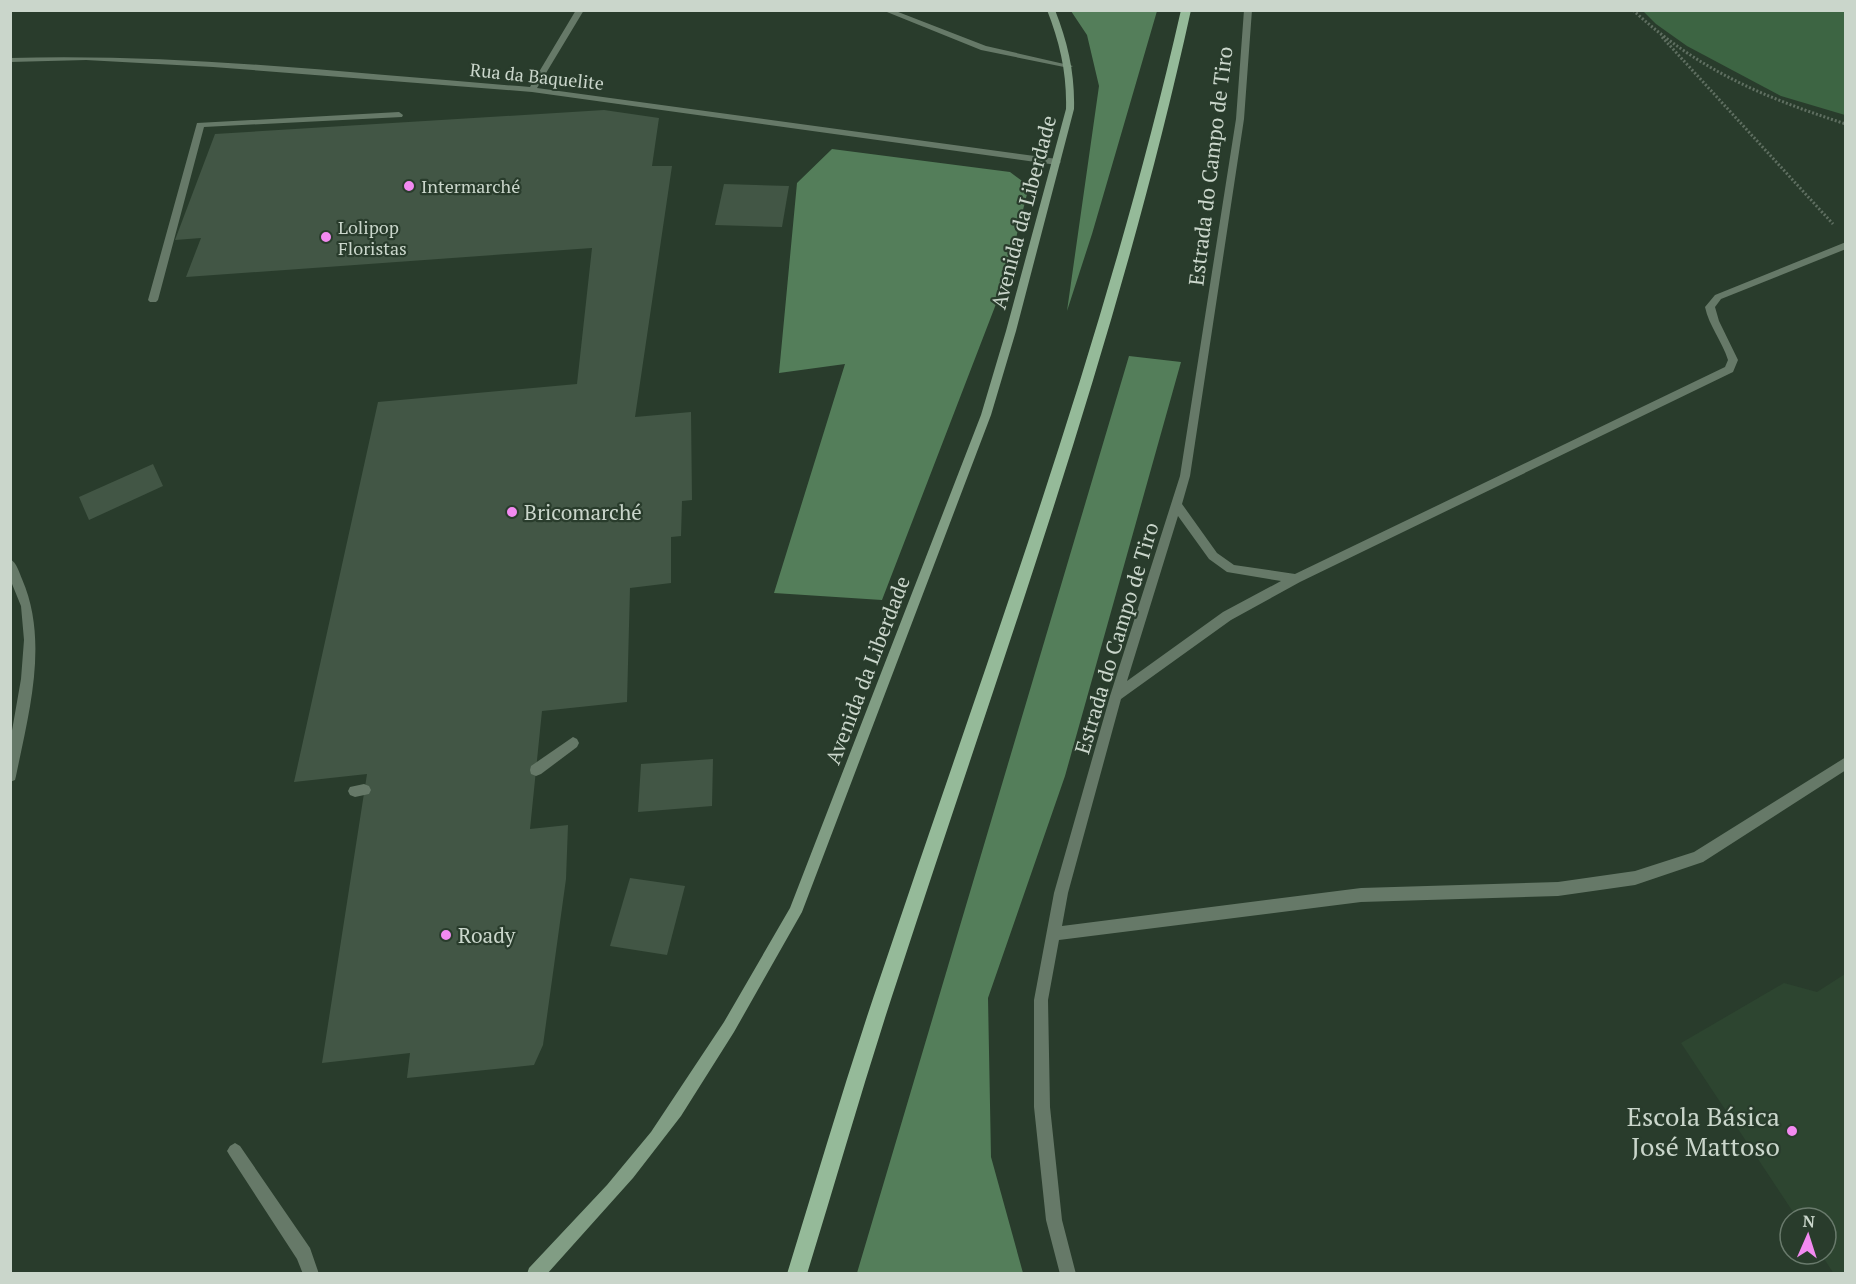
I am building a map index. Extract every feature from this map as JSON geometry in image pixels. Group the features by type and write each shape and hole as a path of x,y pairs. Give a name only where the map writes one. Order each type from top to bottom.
{"main road":[{"path":"797,1274 889,977 970,743 1086,387 1163,113 1186,10"}],"street":[{"path":"532,90 580,10"},
{"path":"885,10 984,48 1069,66"},
{"name":"Avenida da Liberdade","path":"534,1274 617,1184 655,1138 710,1058 758,980 795,912 986,415 1006,351 1070,109 1069,66 1061,33 1052,10"},
{"name":"Estrada do Campo de Tiro","path":"1068,1274 1054,1220 1042,1107 1041,1000 1061,893 1116,696 1185,476 1240,119 1248,10"},
{"name":"Rua da Baquelite","path":"10,60 86,58 213,65 532,90 1057,162"},
{"path":"153,300 200,125 399,115"},
{"path":"1116,696 1227,616 1296,579 1729,369 1733,360 1730,350 1718,331 1710,307 1718,297 1845,245"},
{"path":"1177,506 1213,556 1231,569 1296,579"},
{"path":"10,564 29,618 23,708 10,776"},
{"path":"536,770 573,743"},
{"path":"1053,934 1361,896 1558,889 1635,878 1698,857 1845,763"},
{"path":"235,1151 304,1254 311,1274"}],"path":[{"path":"1633,10 1662,37 1838,229"},
{"path":"1662,37 1700,63 1744,87 1793,108 1845,124"}],"shaded area":[{"path":"1071,11 1157,11 1092,234 1067,311 1099,86 1087,35"},
{"path":"1643,11 1845,11 1845,115 1781,96 1687,46 1656,24"},
{"path":"832,149 1010,172 1029,186 1006,278 882,600 774,593 845,364 779,373 797,183"},
{"path":"1129,356 1181,362 1065,776 988,998 991,1157 1023,1273 857,1273"},
{"name":"Escola Básica José Mattoso","path":"1845,974 1846,1273 1834,1274 1829,1266 1838,1266 1838,1206 1789,1206 1681,1043 1784,983 1817,992"}],"building":[{"path":"604,110 659,118 652,166 672,166 635,417 691,412 692,500 682,501 681,536 671,537 671,583 630,588 627,702 542,711 530,829 568,825 566,879 543,1045 534,1065 407,1078 410,1053 322,1063 367,774 294,782 378,402 577,384 592,248 186,277 201,238 175,240 215,134"},
{"path":"724,184 789,186 782,227 715,225"},
{"path":"153,464 163,486 89,520 79,497"},
{"path":"713,759 712,806 638,812 641,764"},
{"path":"630,878 685,886 667,955 610,946"}],"place":[{"name":"Intermarché","path":"409,186"},
{"name":"Lolipop Floristas","path":"326,237"},
{"name":"Bricomarché","path":"512,512"},
{"name":"Roady","path":"446,935"},
{"name":"Escola Básica José Mattoso","path":"1792,1131"}]}
